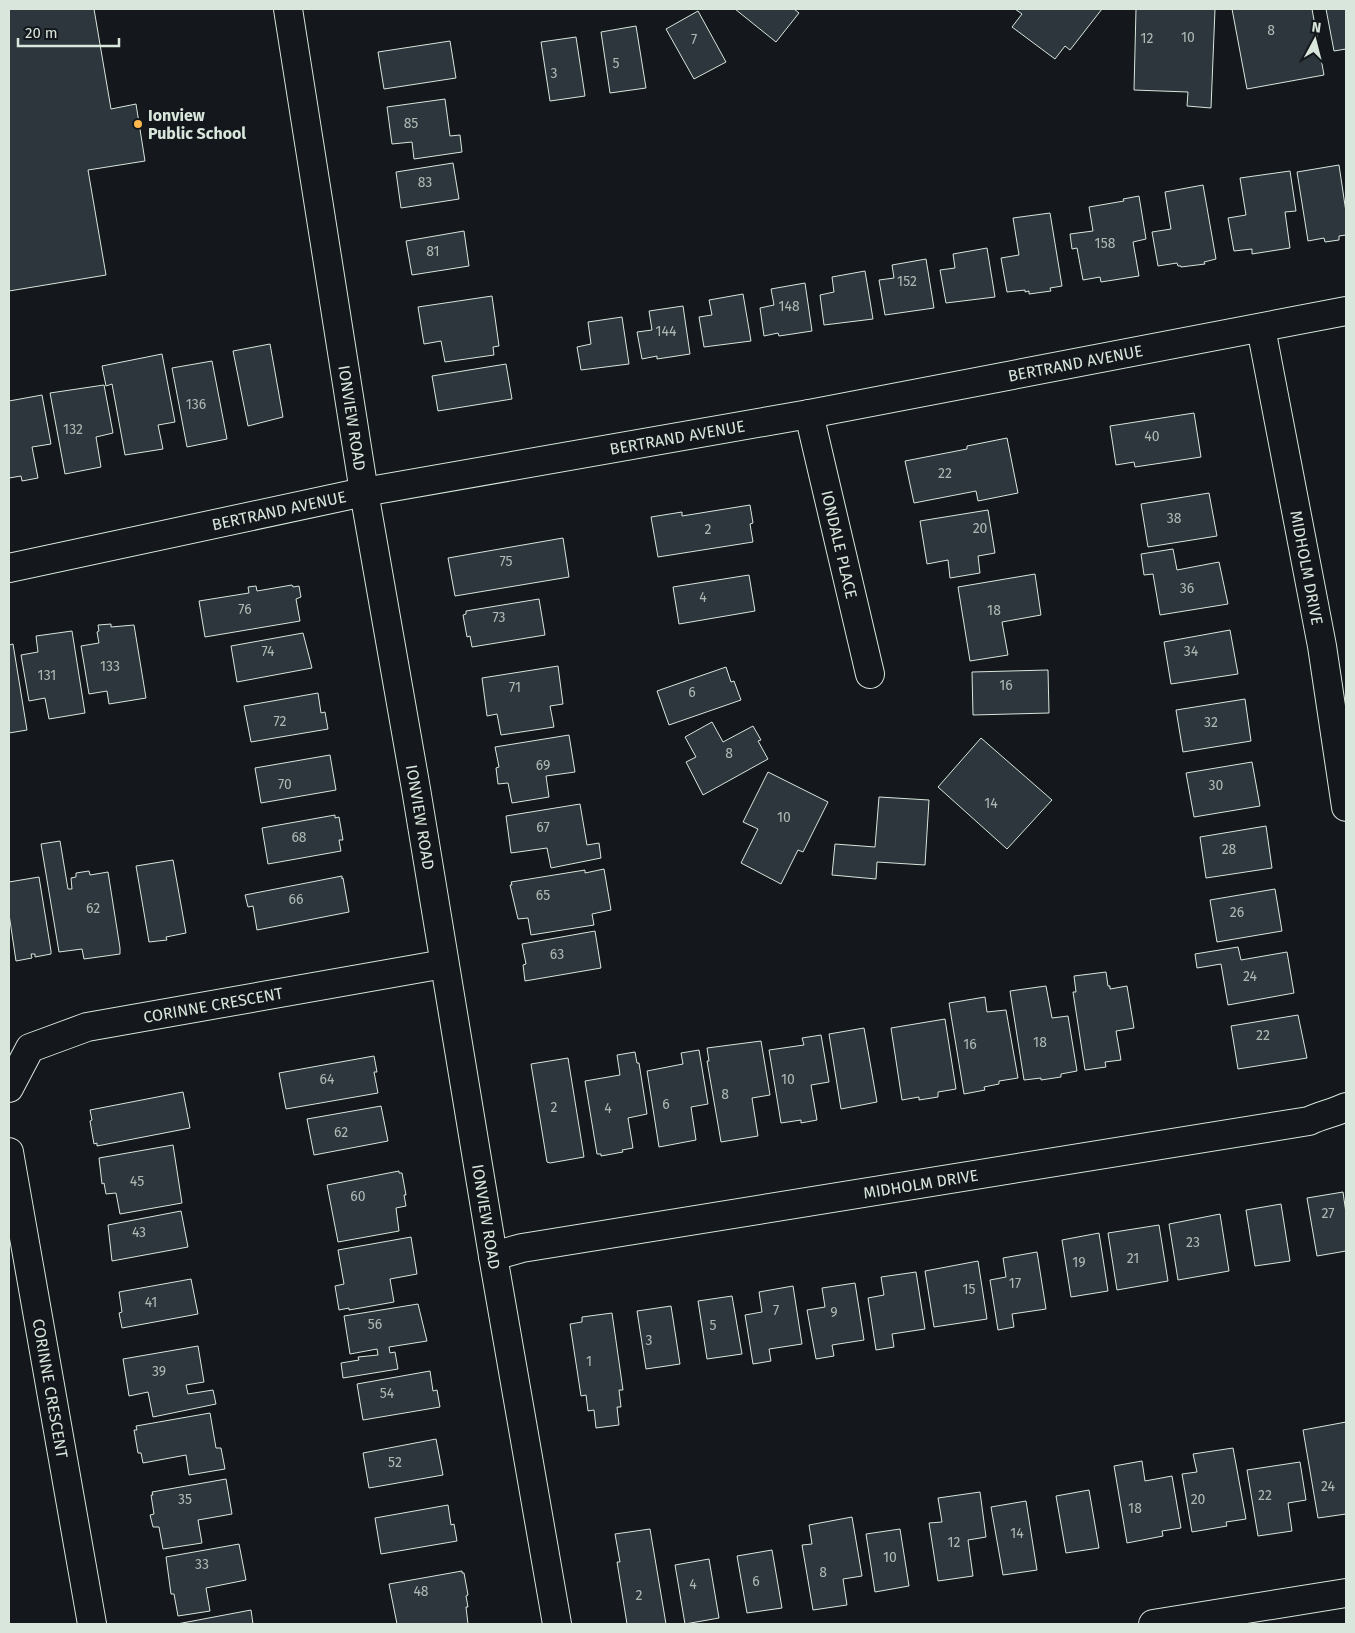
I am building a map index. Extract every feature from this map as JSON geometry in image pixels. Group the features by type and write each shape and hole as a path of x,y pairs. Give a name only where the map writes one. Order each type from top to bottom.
{"street":[{"name":"IONVIEW ROAD","path":"288,9 364,492 416,789 493,1256 558,1624"},
{"name":"BERTRAND AVENUE","path":"9,568 364,492 809,414 1346,311"},
{"name":"MIDHOLM DRIVE","path":"1261,328 1322,646 1346,807"},
{"name":"IONDALE PLACE","path":"809,414 870,674"},
{"name":"CORINNE CRESCENT","path":"9,1088 30,1048 87,1028 444,964"},
{"name":"MIDHOLM DRIVE","path":"493,1256 522,1248 1308,1121 1317,1116 1332,1113 1346,1107"},
{"name":"CORINNE CRESCENT","path":"9,1152 92,1624"},
{"path":"1153,1624 1346,1593"}],"building":[{"path":"9,9 94,9 111,109 136,104 145,161 88,170 106,275 9,291"},
{"path":"735,9 794,9 799,13 776,42"},
{"path":"1015,9 1102,9 1070,50 1065,46 1055,59 1012,27 1022,14"},
{"path":"1136,9 1215,9 1211,108 1187,106 1188,92 1134,90"},
{"path":"1232,9 1312,9 1324,75 1247,89"},
{"path":"1326,9 1346,9 1346,49 1334,51"},
{"path":"698,11 726,62 694,79 666,29"},
{"path":"636,26 646,88 610,93 601,32"},
{"path":"576,37 585,96 550,101 541,42"},
{"path":"450,41 456,78 384,89 378,52"},
{"path":"445,99 450,136 460,135 462,152 414,159 412,142 392,144 387,107"},
{"path":"453,163 459,199 401,208 396,172"},
{"path":"1339,165 1346,212 1346,235 1339,236 1339,240 1325,242 1324,238 1308,241 1297,172"},
{"path":"1290,171 1296,211 1285,212 1290,248 1252,254 1252,249 1234,251 1228,218 1246,215 1240,178"},
{"path":"1203,185 1216,259 1204,262 1205,264 1181,267 1177,263 1158,266 1152,232 1171,229 1165,192"},
{"path":"1139,196 1146,239 1133,242 1139,276 1101,282 1100,277 1083,280 1077,248 1072,249 1070,234 1093,231 1089,207 1124,201 1123,199"},
{"path":"1050,213 1062,286 1050,288 1051,291 1029,294 1029,291 1025,292 1025,290 1007,292 1001,258 1019,255 1013,218"},
{"path":"464,231 469,266 412,275 406,241"},
{"path":"987,248 995,297 946,303 940,270 955,268 953,254"},
{"path":"926,259 934,308 885,315 879,280 894,278 892,265"},
{"path":"865,271 873,319 824,325 820,295 834,292 832,277"},
{"path":"805,283 812,331 779,336 778,333 764,336 760,308 774,305 771,289"},
{"path":"743,294 751,341 704,347 699,317 712,315 709,300"},
{"path":"492,296 499,346 493,347 494,355 445,362 441,341 424,344 418,307"},
{"path":"683,306 690,354 657,359 657,356 642,359 637,332 652,330 649,311"},
{"path":"622,317 629,364 581,370 577,347 591,344 588,322"},
{"path":"270,344 283,417 248,426 233,351"},
{"path":"162,354 175,422 158,425 163,449 125,455 112,384 106,386 102,366"},
{"path":"212,361 227,439 187,447 172,368"},
{"path":"506,364 512,399 438,411 432,376"},
{"path":"104,385 113,433 96,437 101,467 65,474 50,393"},
{"path":"42,395 51,444 32,447 38,478 22,481 21,476 9,478 9,401"},
{"path":"1194,413 1201,457 1135,467 1134,462 1116,465 1110,426"},
{"path":"1007,438 1018,493 978,501 976,491 914,503 905,461 967,449 967,446"},
{"path":"1209,493 1217,536 1148,547 1141,504"},
{"path":"750,505 753,523 750,524 753,542 658,557 651,517 682,512 682,516"},
{"path":"988,510 995,553 978,556 980,573 950,578 948,560 927,564 920,521"},
{"path":"563,538 569,577 455,596 448,558"},
{"path":"1173,549 1177,570 1219,562 1228,604 1160,615 1153,574 1144,575 1141,554"},
{"path":"1035,574 1041,615 1002,622 1008,655 970,661 958,587"},
{"path":"749,575 755,611 679,624 673,587"},
{"path":"292,585 293,587 299,586 301,597 296,599 300,621 205,637 199,601 249,593 248,587 256,586 257,591"},
{"path":"539,599 545,635 472,647 470,636 467,637 463,615 466,614 466,611"},
{"path":"111,624 111,627 134,625 146,698 109,704 107,691 89,694 81,646 99,643 98,625"},
{"path":"1230,630 1238,674 1171,684 1164,642"},
{"path":"72,631 85,713 49,719 45,698 29,701 21,655 38,652 36,636"},
{"path":"303,633 312,668 237,682 231,646"},
{"path":"13,644 27,730 9,733 9,645"},
{"path":"558,666 563,704 550,706 554,727 501,735 497,714 487,716 482,678"},
{"path":"726,667 731,682 734,681 741,700 669,725 657,691"},
{"path":"1048,670 1049,713 973,715 972,672"},
{"path":"318,693 321,713 325,712 328,729 251,742 244,706"},
{"path":"1245,699 1251,741 1183,752 1176,710"},
{"path":"712,722 723,742 753,726 761,740 758,741 768,759 703,795 686,762 696,757 685,737"},
{"path":"569,735 575,772 546,776 549,797 512,803 508,783 498,784 496,768 499,767 495,747"},
{"path":"981,738 1052,800 1007,849 938,787"},
{"path":"330,755 336,790 261,803 255,768"},
{"path":"1252,762 1260,806 1194,817 1186,773"},
{"path":"768,772 828,802 803,852 798,850 781,884 741,863 758,829 743,822"},
{"path":"879,797 929,800 925,865 877,862 876,879 832,875 835,844 875,847"},
{"path":"580,804 587,845 599,843 601,858 551,868 547,848 511,853 506,816"},
{"path":"335,815 335,818 339,817 343,840 339,840 341,851 268,864 262,828"},
{"path":"1266,826 1272,868 1206,878 1200,837"},
{"path":"60,841 68,889 72,889 71,878 76,877 76,873 89,871 90,875 108,872 120,954 84,959 82,949 59,952 41,844"},
{"path":"173,860 186,933 166,937 167,940 149,942 136,866"},
{"path":"604,869 611,910 592,914 594,925 531,935 528,918 518,919 510,885 512,885 511,882 585,870 585,873"},
{"path":"342,876 349,912 257,930 253,906 248,907 245,895"},
{"path":"39,877 51,954 35,957 35,954 31,954 32,958 16,961 9,914 9,882"},
{"path":"1275,889 1282,931 1217,942 1210,900"},
{"path":"595,931 601,968 525,981 523,965 526,964 522,944"},
{"path":"1238,947 1241,960 1287,952 1294,993 1228,1005 1221,964 1197,968 1195,954"},
{"path":"1106,972 1110,989 1127,986 1134,1028 1116,1031 1121,1060 1105,1062 1106,1067 1085,1070 1073,992 1076,992 1074,976"},
{"path":"1046,986 1052,1018 1068,1016 1077,1071 1061,1074 1061,1077 1024,1080 1010,991"},
{"path":"985,997 987,1012 1006,1010 1018,1078 999,1081 999,1084 984,1087 985,1090 964,1094 949,1003"},
{"path":"1298,1015 1307,1058 1238,1069 1231,1026"},
{"path":"945,1019 956,1089 938,1092 938,1097 919,1100 919,1097 902,1100 891,1028"},
{"path":"864,1028 877,1102 841,1109 829,1034"},
{"path":"821,1035 829,1082 811,1085 817,1120 801,1123 801,1120 781,1123 769,1050 804,1045 802,1038"},
{"path":"761,1041 770,1095 752,1098 758,1136 721,1142 707,1061 709,1061 707,1048"},
{"path":"699,1050 708,1104 691,1107 696,1140 659,1147 647,1071 683,1064 681,1053"},
{"path":"635,1052 637,1063 639,1063 647,1114 628,1118 633,1148 601,1156 601,1154 597,1154 585,1081 620,1075 617,1055"},
{"path":"374,1056 377,1072 374,1072 378,1093 286,1109 279,1073"},
{"path":"568,1058 584,1157 550,1163 547,1162 531,1064"},
{"path":"183,1092 190,1128 97,1146 97,1143 94,1144 90,1110"},
{"path":"381,1106 388,1141 314,1155 307,1119"},
{"path":"173,1145 182,1203 120,1214 116,1193 106,1194 104,1183 102,1184 99,1158"},
{"path":"399,1171 399,1173 402,1173 406,1206 396,1208 399,1231 338,1242 327,1185"},
{"path":"1343,1192 1346,1213 1346,1251 1317,1256 1307,1198"},
{"path":"1281,1204 1290,1261 1255,1266 1246,1210"},
{"path":"181,1211 188,1247 112,1261 108,1225"},
{"path":"1220,1214 1229,1271 1178,1280 1169,1224"},
{"path":"1159,1225 1168,1281 1117,1290 1108,1233"},
{"path":"1099,1233 1108,1291 1071,1297 1062,1240"},
{"path":"411,1237 417,1274 390,1279 394,1302 339,1310 335,1286 344,1284 338,1250"},
{"path":"1037,1252 1046,1309 1012,1314 1014,1327 998,1330 990,1280 1006,1277 1003,1258"},
{"path":"978,1261 987,1319 934,1327 925,1271"},
{"path":"916,1272 925,1329 892,1334 894,1347 876,1350 868,1298 884,1295 881,1277"},
{"path":"191,1279 198,1314 122,1328 119,1313 122,1312 119,1292"},
{"path":"855,1283 864,1340 832,1345 834,1356 816,1359 807,1310 825,1307 822,1288"},
{"path":"793,1286 802,1344 769,1349 771,1361 753,1364 745,1315 762,1312 759,1292"},
{"path":"732,1296 742,1354 707,1359 698,1301"},
{"path":"418,1304 427,1341 389,1347 390,1353 395,1352 398,1369 343,1378 341,1363 359,1360 358,1357 378,1355 377,1349 350,1354 344,1316"},
{"path":"671,1306 680,1364 646,1369 637,1311"},
{"path":"612,1313 623,1390 619,1390 621,1407 617,1407 619,1425 596,1428 594,1410 588,1411 586,1395 581,1396 570,1324 582,1322 582,1317"},
{"path":"198,1346 204,1382 186,1385 188,1394 213,1390 216,1404 153,1417 148,1392 129,1396 123,1359"},
{"path":"430,1371 433,1391 437,1390 440,1407 363,1420 357,1384"},
{"path":"210,1413 216,1448 221,1448 225,1469 189,1475 186,1455 143,1463 141,1453 138,1453 134,1430 137,1430 136,1426"},
{"path":"1346,1422 1346,1514 1318,1518 1303,1430"},
{"path":"436,1439 443,1475 369,1488 363,1453"},
{"path":"1233,1448 1246,1519 1226,1522 1227,1526 1192,1532 1182,1474 1197,1472 1193,1454"},
{"path":"1142,1461 1145,1481 1172,1476 1181,1528 1162,1531 1163,1536 1127,1543 1114,1466"},
{"path":"1300,1462 1306,1500 1288,1503 1292,1531 1258,1536 1247,1470"},
{"path":"226,1479 232,1514 198,1520 202,1543 163,1549 159,1527 153,1527 150,1515 154,1514 152,1492"},
{"path":"1089,1490 1099,1548 1066,1553 1056,1496"},
{"path":"980,1492 986,1537 968,1540 973,1576 938,1581 929,1523 942,1522 938,1498"},
{"path":"1026,1501 1037,1570 1003,1575 991,1507"},
{"path":"448,1505 451,1525 454,1524 457,1541 381,1554 375,1518"},
{"path":"852,1517 862,1576 843,1579 847,1605 813,1610 802,1545 812,1544 809,1525"},
{"path":"650,1529 666,1624 627,1624 617,1562 620,1562 615,1534"},
{"path":"900,1529 909,1586 875,1592 866,1534"},
{"path":"239,1544 246,1580 206,1588 210,1611 178,1616 174,1594 171,1594 166,1557"},
{"path":"772,1550 782,1608 747,1613 737,1556"},
{"path":"709,1559 719,1618 685,1624 675,1565"},
{"path":"462,1571 468,1595 466,1596 468,1607 466,1607 468,1624 397,1624 389,1584"},
{"path":"251,1610 253,1624 177,1624"}],"place":[{"name":"Ionview Public School","path":"138,124"}]}
